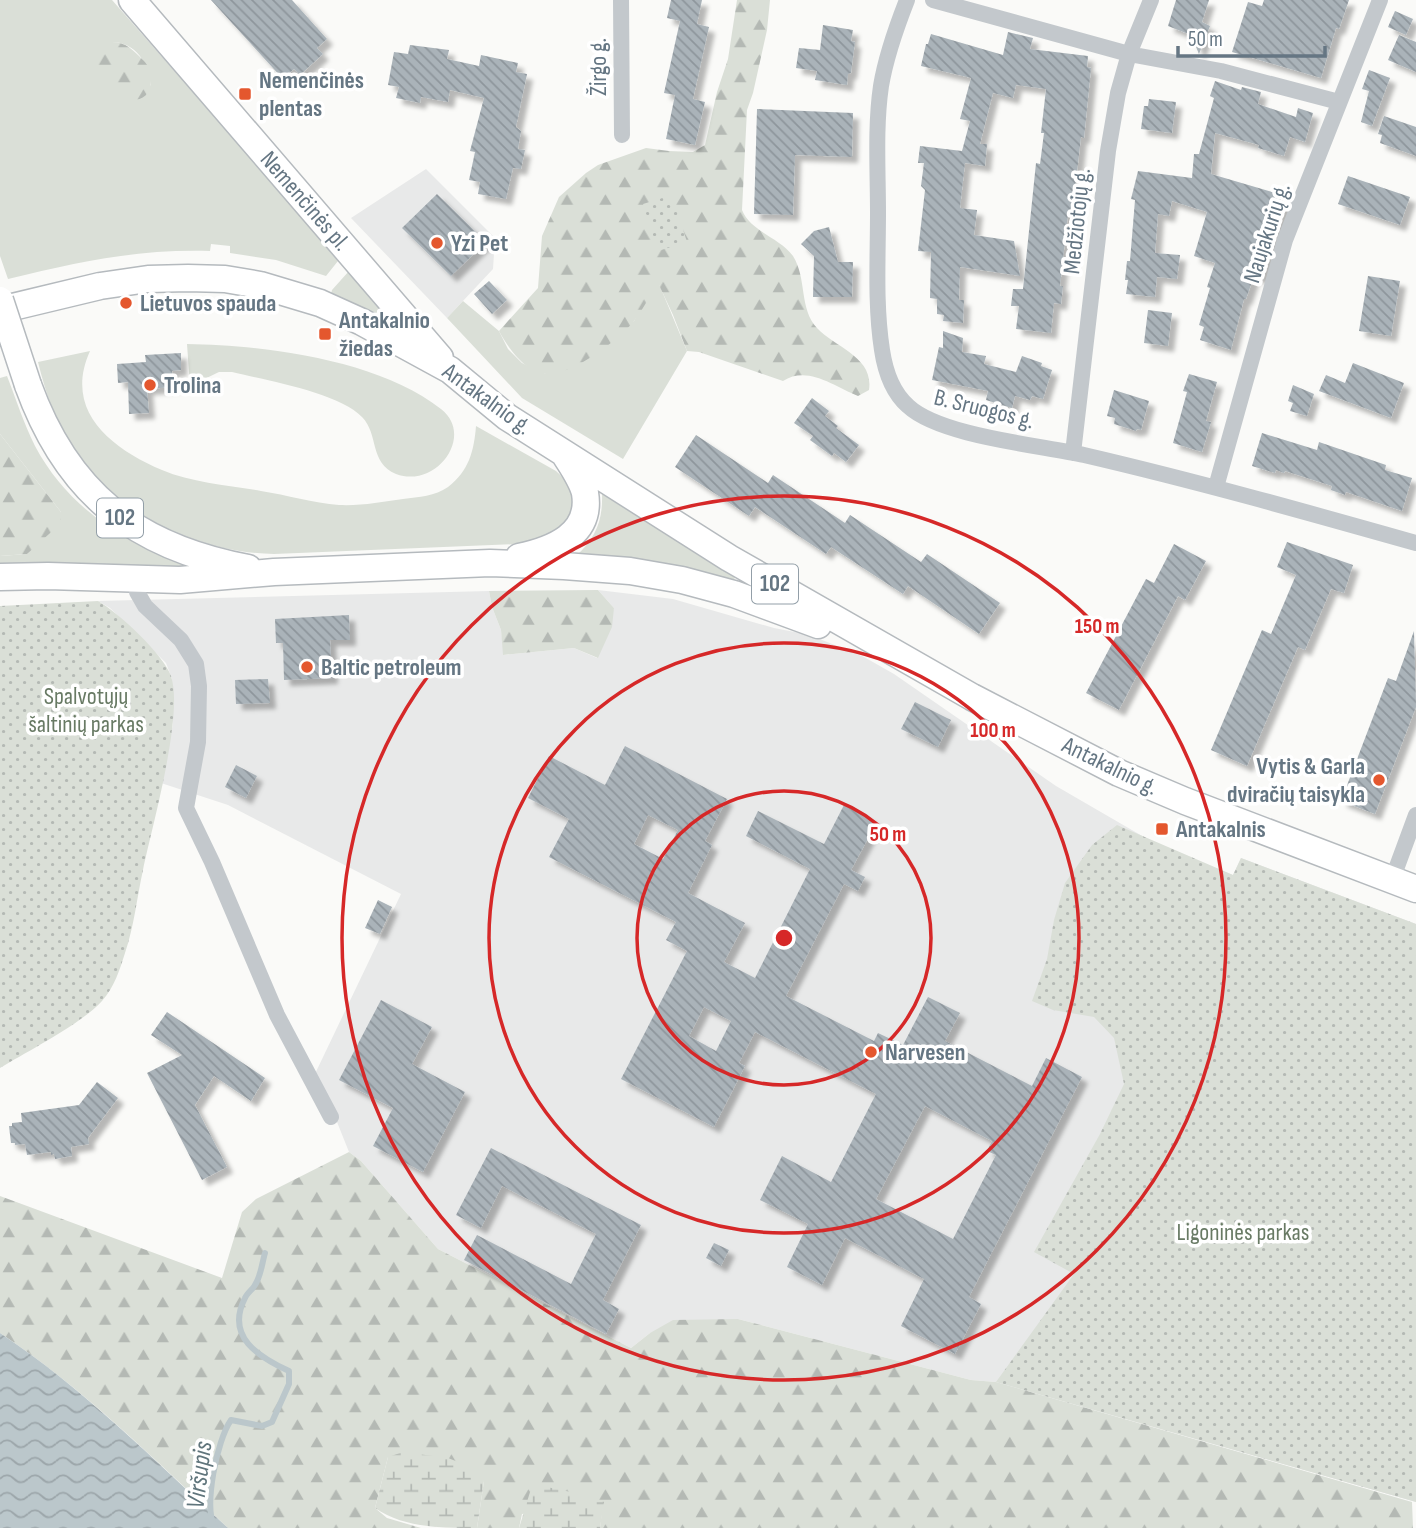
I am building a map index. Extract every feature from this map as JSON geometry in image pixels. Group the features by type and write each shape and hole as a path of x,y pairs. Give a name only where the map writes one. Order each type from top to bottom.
{"main road":[{"name":"Nemenčinės pl.","path":"132,0 450,370"},
{"name":"Antakalnio g.","path":"0,310 87,289 148,279 225,279 260,285 320,303 362,322 450,370 506,417 729,558 929,673 1119,773 1404,885"},
{"name":"102","path":"0,300 40,418 52,443 69,468 92,494 120,517 185,552 223,563 274,572"},
{"path":"490,563 550,548 579,528 584,516 584,491 564,452"},
{"name":"Antakalnio g.","path":"0,577 222,578 274,572 490,563 631,571 682,580 734,594 835,631 929,673"}],"street":[{"name":"Žirgo g.","path":"621,0 622,135"},
{"name":"B. Sruogos g.","path":"907,0 893,36 881,87 878,139 879,308 882,350 895,392 905,404 919,416 944,427 1073,453 1216,487 1416,543"},
{"path":"933,0 1129,54 1221,71 1339,102"},
{"name":"Medžiotojų g.","path":"1073,453 1108,151 1118,93 1129,54 1151,0"},
{"name":"Naujakurių g.","path":"1216,487 1285,240 1380,0"},
{"path":"135,579 137,592 145,606 181,640 196,664 199,686 198,742 186,808 277,1015 331,1117"},
{"path":"1404,885 1416,815"}],"shaded area":[{"path":"426,169 495,238 493,269 447,318 351,218"},
{"path":"598,590 673,599 774,628 810,635 864,657 894,674 1056,786 1156,844 1233,875 1241,858 1416,924 1416,1502 996,1382 971,1380 738,1319 650,1333 631,1348 438,1249 361,1161 349,1152 333,1112 313,1078 401,894 228,805 161,783 173,724 172,679 166,663 110,608 98,601 489,591 501,630 504,655 574,648 597,658 614,608"}],"green space":[{"path":"0,0 112,0 308,223 338,261 326,276 276,260 230,253 230,246 211,244 210,251 132,254 8,279 0,256","holes":["112,42 120,43 140,56 148,70 151,86"]},
{"path":"737,0 770,0 767,30 747,110 742,210 752,224 793,256 811,320 825,335 860,361 866,369 869,390 858,396 811,376 801,375 783,381 699,352 687,351 659,285 627,329 594,355 556,373 546,374 531,369 512,352 499,331 538,288 542,236 559,197 598,165 646,148 693,152 705,145 717,92 728,59"},
{"path":"112,42 129,47 150,71 148,92 140,99 129,100 117,96 107,88 100,77 98,62 104,45"},
{"path":"672,195 687,242 658,251 643,204"},
{"path":"349,271 401,326 331,294"},
{"path":"659,284 687,351 623,459 522,398 447,318 463,301 499,331 508,349 522,363 546,374 634,321 648,296"},
{"path":"187,344 285,352 320,358 386,378 441,409 451,420 453,445 447,457 425,474 411,477 396,474 382,463 371,432 362,417 337,401 320,394 232,372 219,372 190,386"},
{"path":"90,351 83,372 83,392 87,409 97,425 125,451 162,470 211,483 339,505 421,497 443,490 461,474 472,452 476,426 556,471 571,491 572,517 549,537 518,544 274,554 246,552 190,538 138,512 114,494 93,474 62,431 38,362"},
{"path":"7,376 35,446 65,489 83,507 124,536 194,568 0,570 0,556 27,554 61,512 0,434 0,378"},
{"path":"0,434 61,512 60,524 27,554 0,556"},
{"path":"602,494 735,577 734,580 655,562 576,556 597,528"},
{"path":"598,590 614,608 612,627 598,658 574,648 503,655 501,630 489,591"},
{"name":"Spalvotųjų šaltinių parkas","path":"98,601 117,614 139,635 167,667 171,676 174,694 173,717 165,771 131,933 119,972 110,990 93,1010 81,1019 0,1068 0,606"},
{"name":"Ligoninės parkas","path":"1117,825 1233,875 1241,858 1416,924 1416,1502 996,1382 1074,1274 1034,1252 1100,1134 1124,1084 1114,1038 1094,1017 1053,1010 1032,1001 1047,959 1054,920 1065,883 1092,845"},
{"path":"349,1152 361,1161 438,1249 631,1348 673,1320 738,1319 971,1380 996,1382 1412,1502 1413,1528 600,1528 603,1502 522,1514 519,1528 477,1528 484,1481 388,1457 375,1508 387,1518 421,1528 228,1528 89,1401 31,1354 0,1333 0,1196 222,1278 242,1212 256,1199"},
{"path":"403,1452 448,1458 476,1469 484,1481 477,1528 411,1523 386,1515 375,1508 388,1457"},
{"path":"542,1486 590,1496 604,1502 600,1528 519,1528 530,1492"}],"water":[{"path":"0,1333 31,1354 89,1401 228,1528 0,1528"}],"building":[{"path":"211,0 292,0 327,39 317,48 323,54 300,75 294,69 283,79"},
{"path":"671,0 702,0 697,24 709,27 693,99 705,102 695,145 666,139 675,95 664,93 680,21 667,18"},
{"path":"1176,0 1209,0 1202,22 1210,26 1199,54 1191,35 1168,26"},
{"path":"1264,0 1349,0 1339,29 1336,28 1321,78 1232,52 1248,2 1262,6"},
{"path":"1395,11 1413,19 1406,35 1388,27"},
{"path":"823,25 853,30 851,41 855,42 847,85 815,80 817,71 796,68 799,48 820,50"},
{"path":"1008,32 1033,38 1030,49 1088,56 1087,67 1091,68 1072,215 1068,214 1060,286 1063,286 1061,304 1054,303 1051,333 1016,329 1019,306 1011,306 1013,289 1023,289 1036,163 1040,164 1044,133 1041,133 1046,89 1016,85 1013,98 993,93 980,144 987,144 985,166 965,163 960,208 977,210 974,235 1014,241 1020,276 960,267 959,300 964,300 963,323 943,321 944,315 937,314 937,299 930,298 931,252 918,251 925,190 921,186 924,163 918,163 920,146 962,151 970,121 960,119 971,78 921,66 926,44 931,34 1003,55"},
{"path":"1399,35 1416,42 1416,72 1388,60"},
{"path":"410,45 449,50 447,59 479,66 481,55 518,63 516,72 527,74 516,127 521,131 518,149 525,150 521,169 513,168 506,199 478,194 480,182 469,180 475,152 470,151 484,98 450,90 448,102 421,97 420,103 396,98 399,87 388,85 394,52 408,54"},
{"path":"1369,70 1390,78 1372,126 1361,122 1369,91 1362,89"},
{"path":"1215,81 1241,90 1242,87 1261,92 1258,104 1296,117 1298,108 1313,113 1305,142 1290,137 1284,156 1258,148 1259,145 1215,133 1211,174 1289,197 1263,279 1254,276 1244,299 1231,350 1200,340 1204,327 1199,325 1215,263 1194,256 1207,212 1172,201 1169,216 1158,214 1155,253 1180,255 1177,279 1157,277 1155,297 1126,294 1128,280 1125,280 1127,261 1130,261 1135,200 1131,199 1138,171 1192,178 1194,154 1199,154 1214,98 1210,96"},
{"path":"1149,99 1176,102 1172,133 1141,129 1144,106 1148,106"},
{"path":"757,109 853,113 852,157 795,155 793,215 754,214"},
{"path":"1384,116 1416,127 1416,156 1380,143 1382,135 1378,134"},
{"path":"1348,176 1410,197 1400,225 1338,204"},
{"path":"437,194 486,242 451,276 402,228"},
{"path":"829,227 838,262 853,262 852,297 813,297 814,256 801,244 814,231"},
{"path":"1368,276 1400,281 1391,336 1359,331"},
{"path":"489,281 507,300 492,314 474,294"},
{"path":"1148,310 1172,313 1168,346 1144,343"},
{"path":"943,331 963,338 962,352 986,356 984,364 1016,372 1022,356 1042,363 1041,366 1052,370 1043,399 1032,396 1030,400 1015,396 1012,408 986,400 988,391 932,380 939,347 943,348"},
{"name":"Trolina","path":"181,353 181,370 172,371 173,387 147,389 149,413 129,414 128,382 118,383 117,364 146,362 145,355"},
{"path":"1353,363 1404,383 1391,418 1319,391 1326,375 1345,383"},
{"path":"1189,374 1217,382 1206,421 1211,422 1202,452 1173,443 1187,392 1183,391"},
{"path":"1293,385 1314,394 1307,416 1290,411 1293,403 1288,401"},
{"path":"1114,390 1149,401 1141,430 1114,424 1115,418 1107,416"},
{"path":"812,398 829,411 825,416 838,426 836,428 859,445 846,462 834,453 832,456 810,440 813,436 794,423"},
{"path":"1262,433 1317,450 1319,442 1386,465 1385,470 1412,478 1402,511 1346,492 1345,495 1331,490 1332,486 1285,471 1276,470 1275,473 1252,466"},
{"path":"696,435 768,483 773,475 845,523 850,515 921,562 927,554 1000,603 979,634 908,586 903,594 831,547 826,554 755,507 749,516 675,467"},
{"path":"1287,542 1353,565 1344,593 1331,589 1305,650 1298,647 1247,766 1211,750 1262,630 1271,634 1296,575 1277,567"},
{"path":"1174,544 1206,561 1185,600 1178,596 1119,710 1086,693 1146,579 1154,583"},
{"path":"349,615 350,640 330,640 332,678 284,680 283,643 276,643 275,619"},
{"path":"1414,631 1416,707 1375,814 1341,801 1388,678 1396,681"},
{"path":"268,679 270,703 236,704 235,680"},
{"path":"915,702 951,720 938,747 901,729"},
{"path":"625,746 727,799 705,841 712,845 688,893 745,923 724,962 755,978 810,869 746,836 758,811 824,844 844,805 877,822 851,870 865,877 858,891 844,884 786,996 874,1041 878,1033 903,1045 928,997 960,1013 945,1041 1032,1086 1046,1058 1082,1077 969,1297 981,1304 955,1354 901,1326 924,1279 845,1238 822,1285 787,1267 808,1224 760,1200 782,1156 831,1182 876,1094 755,1032 739,1063 745,1066 714,1127 621,1079 687,951 666,940 676,922 549,857 569,819 528,798 549,756 605,785","holes":["648,815 678,830 663,859 634,844","704,1007 731,1021 716,1051 689,1036","925,1106 992,1141 987,1151 996,1155 953,1239 876,1199"]},
{"path":"236,765 257,776 246,798 225,787"},
{"path":"378,900 392,907 380,934 365,928"},
{"path":"381,1000 432,1027 412,1064 465,1092 423,1172 373,1146 393,1108 339,1080"},
{"path":"167,1012 265,1078 251,1101 214,1076 195,1105 227,1167 202,1180 147,1073 182,1055 151,1035"},
{"path":"97,1082 118,1098 88,1138 89,1144 71,1147 72,1156 55,1159 51,1152 27,1155 25,1144 11,1143 9,1126 22,1122 21,1113 79,1105"},
{"path":"491,1148 641,1225 603,1300 619,1309 606,1334 464,1260 477,1235 571,1284 596,1234 502,1186 481,1228 456,1215"},
{"path":"714,1243 729,1250 721,1266 706,1258"}],"waterway":[{"name":"Viršupis","path":"215,1528 210,1505 213,1474 221,1442 231,1420 262,1426 272,1422 289,1384 289,1371 248,1344 239,1324 240,1312 246,1296 259,1278 265,1253"}],"place":[{"name":"Nemenčinės plentas","path":"245,94"},
{"name":"Yzi Pet","path":"437,243"},
{"name":"Lietuvos spauda","path":"126,303"},
{"name":"Antakalnio žiedas","path":"325,334"},
{"name":"Trolina","path":"150,385"},
{"name":"Baltic petroleum","path":"307,667"},
{"name":"Vytis & Garla dviračių taisykla","path":"1379,780"},
{"name":"Antakalnis","path":"1162,829"},
{"name":"Narvesen","path":"871,1052"}]}
